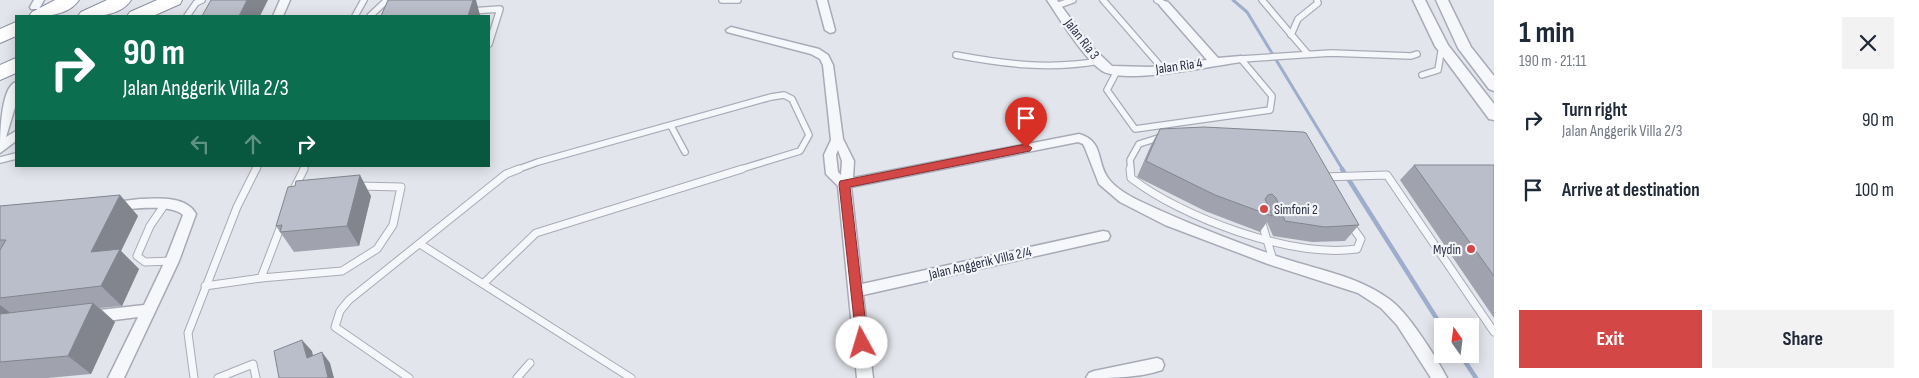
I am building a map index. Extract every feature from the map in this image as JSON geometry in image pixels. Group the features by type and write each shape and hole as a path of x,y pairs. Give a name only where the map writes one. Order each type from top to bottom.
{"highway":[{"path":"38,8 70,0"},
{"path":"90,15 122,0"},
{"path":"118,15 149,0"},
{"path":"139,15 173,0"},
{"path":"0,36 15,28"},
{"path":"0,58 15,50"},
{"path":"0,73 15,66"},
{"path":"0,78 15,71"}],"street":[{"path":"278,15 285,0"},
{"path":"822,0 830,30"},
{"path":"1419,0 1442,46 1494,115"},
{"path":"1442,0 1465,48 1494,86"},
{"path":"1160,2 1214,61"},
{"name":"Jalan Ria 3","path":"1054,3 1099,61 1116,73"},
{"path":"731,30 815,51 824,57 828,64 837,140 848,154 850,172 844,184 865,378"},
{"name":"Jalan Ria 4","path":"1116,73 1241,59"},
{"path":"0,138 15,91"},
{"path":"0,149 15,136"},
{"path":"844,184 1079,138 1087,141 1104,181 1124,199 1170,221 1273,260 1363,289 1386,304 1402,320 1439,378"},
{"path":"837,140 830,155 832,174 844,184"},
{"path":"102,207 148,203 165,204 186,209 190,214 172,261 116,378"},
{"name":"Jalan Anggerik Villa 2/4","path":"856,291 1103,236"},
{"path":"74,319 149,310"},
{"path":"1094,378 1157,365"}],"lane":[{"path":"188,15 196,3 202,0"},
{"path":"356,15 364,0"},
{"path":"371,15 388,0"},
{"path":"722,0 738,0"},
{"path":"1054,3 1073,0"},
{"path":"1103,0 1163,69"},
{"path":"1262,0 1307,53"},
{"path":"1291,34 1298,19 1318,3 1317,0"},
{"path":"461,11 500,9 490,41"},
{"path":"1422,75 1438,70 1442,46"},
{"path":"1241,59 1307,53 1411,56 1417,54"},
{"path":"956,56 1048,68 1075,66 1099,61"},
{"path":"1116,73 1107,90 1135,129 1270,110 1272,96 1241,59"},
{"path":"408,378 335,327 340,311 349,300 506,174 538,162 771,97 784,95 792,99 809,135 800,151 536,233 484,283"},
{"path":"671,126 685,152"},
{"path":"1168,138 1160,137 1140,144 1130,160 1131,178 1139,186 1165,202 1269,241 1346,253 1356,249 1361,239 1346,218"},
{"path":"0,160 15,156"},
{"path":"194,378 188,333 237,207 257,167"},
{"path":"292,195 305,167"},
{"path":"1326,185 1319,173 1332,177 1357,178 1387,175 1494,332"},
{"path":"295,186 305,186"},
{"path":"205,286 261,278 342,271 378,248 393,225 401,187 353,186"},
{"path":"165,204 150,226 137,256 145,262 172,261"},
{"path":"261,278 285,214"},
{"path":"1259,215 1269,241 1273,260"},
{"path":"420,244 631,378"},
{"path":"517,378 530,363"},
{"path":"218,378 253,364 256,378"}],"building":[{"path":"211,0 247,0 240,15 203,15"},
{"path":"388,0 473,0 468,15 381,15"},
{"name":"Simfoni 2","path":"1204,127 1306,133 1359,225 1325,227 1285,221 1276,198 1272,194 1268,195 1265,199 1272,216 1215,195 1146,161 1160,129"},
{"path":"1414,165 1494,165 1494,276"},
{"path":"360,175 347,226 280,232 282,225 276,226 288,187 295,186 296,181"},
{"path":"120,195 91,252 120,249 101,286 0,298 0,250 6,240 0,240 0,206"},
{"path":"93,303 68,356 0,362 0,314"},
{"path":"302,340 307,358 322,352 328,378 279,378 274,351"}],"waterway":[{"path":"1233,0 1247,12 1343,170"},
{"path":"1342,169 1436,318"},
{"path":"1466,363 1476,378"}],"place":[{"name":"Simfoni 2","path":"1264,209"},
{"name":"Mydin","path":"1471,249"}],"route":[{"path":"862,343 844,184 1026,148"}]}
